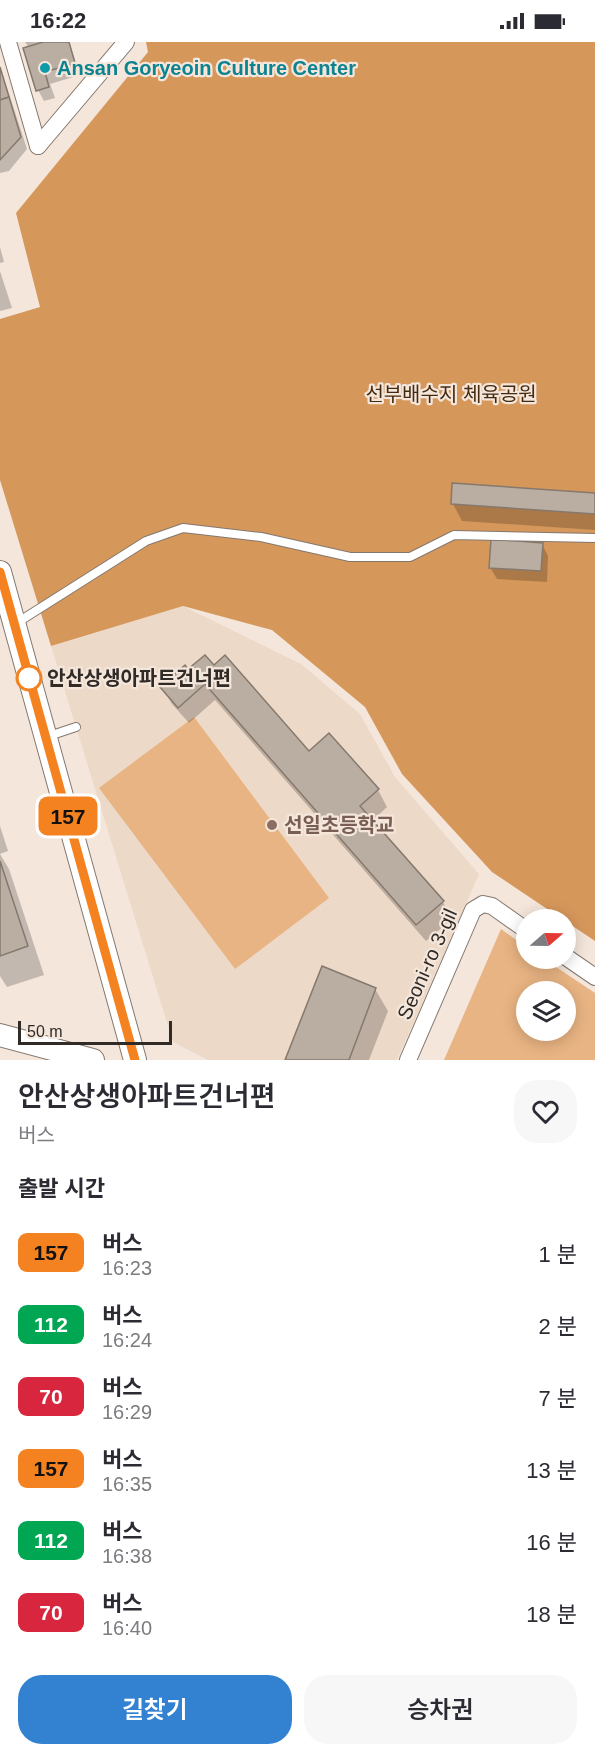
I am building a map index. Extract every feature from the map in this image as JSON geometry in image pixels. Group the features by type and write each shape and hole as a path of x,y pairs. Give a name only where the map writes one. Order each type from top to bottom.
{"main road":[{"path":"0,572 135,1060"},
{"path":"0,1035 93,1060"}],"street":[{"path":"8,42 38,146 126,42"},
{"name":"Seoni-ro 3-gil","path":"408,1060 447,957 473,910 483,904 492,906 516,923"},
{"path":"576,964 595,977"}],"lane":[{"path":"15,625 146,541 183,528 261,537 350,557 410,557 454,535 595,538"},
{"path":"46,737 76,727"}],"shaded area":[{"name":"선일초등학교","path":"183,606 301,664 360,714 395,777 479,874 397,1060 208,1060 173,1042 51,646"},
{"path":"194,717 329,898 235,969 99,788"},
{"path":"501,929 516,940 516,969 559,969 595,993 595,1060 444,1060"}],"green space":[{"name":"선부배수지 체육공원","path":"146,42 595,42 595,941 576,928 576,909 547,909 492,872 402,774 365,707 272,630 183,606 51,646 0,480 0,319 40,307 16,213 148,52"}],"building":[{"name":"Ansan Goryeoin Culture Center","path":"43,42 69,42 75,63 45,72 49,87 36,91 23,48"},
{"path":"0,67 9,97 0,100"},
{"path":"9,97 21,137 0,160 0,100"},
{"path":"452,483 595,493 595,514 451,504"},
{"path":"491,539 543,543 541,571 489,568"},
{"path":"205,655 214,665 225,655 309,751 329,733 379,789 360,806 444,901 416,925 205,684 178,708 160,687 185,665 188,669"},
{"path":"0,861 28,946 0,956"},
{"path":"322,966 376,988 349,1060 285,1060"}],"bus line":[{"name":"157","path":"0,572 135,1060"}],"place":[{"name":"Ansan Goryeoin Culture Center","path":"45,68"},
{"name":"안산상생아파트건너편","path":"29,678"},
{"name":"선일초등학교","path":"272,825"}]}
